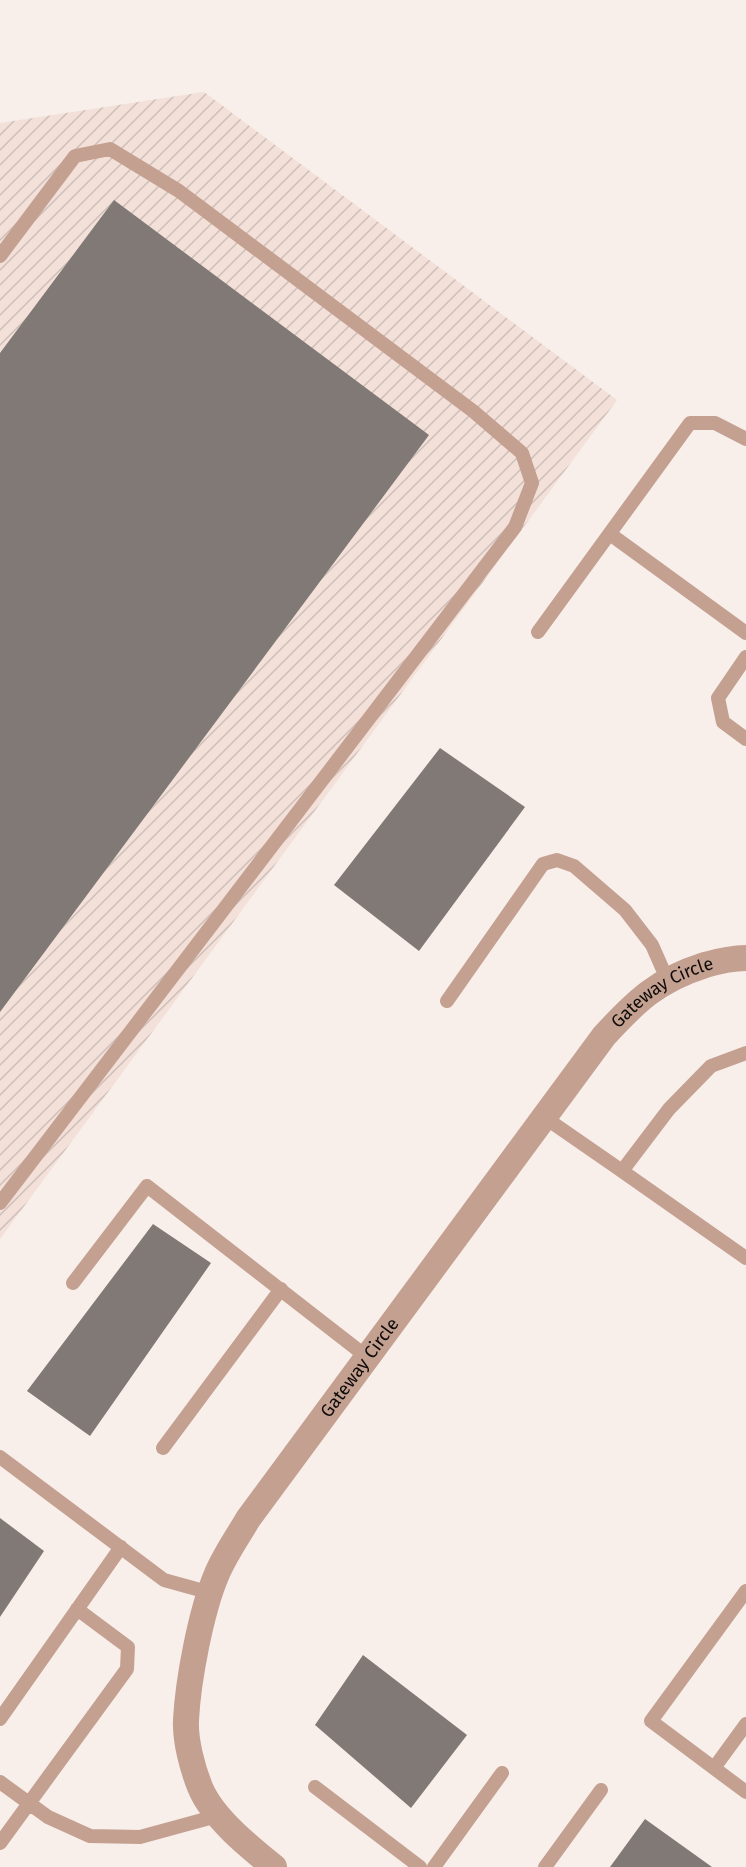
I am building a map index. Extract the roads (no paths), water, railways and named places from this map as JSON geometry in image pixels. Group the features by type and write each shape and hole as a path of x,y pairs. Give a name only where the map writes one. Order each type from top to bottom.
{"street":[{"name":"Gateway Circle","path":"274,1867 217,1816 200,1788 191,1756 186,1722 201,1628 216,1575 248,1520 604,1036 631,1006 667,979 731,958 746,958"}],"lane":[{"path":"0,256 75,156 110,149 178,190 473,411 522,453 532,483 515,527 0,1203"},
{"path":"538,632 690,423 715,423 746,439"},
{"path":"610,534 746,633"},
{"path":"746,657 718,698 723,722 746,740"},
{"path":"447,1001 543,864 558,860 574,866 625,910 652,945 667,979"},
{"path":"622,1171 669,1109 711,1066 746,1053"},
{"path":"544,1117 746,1258"},
{"path":"73,1283 147,1186 367,1357"},
{"path":"163,1448 281,1288"},
{"path":"0,1457 164,1580 211,1593"},
{"path":"0,1719 120,1547"},
{"path":"746,1592 651,1721 746,1792"},
{"path":"0,1843 127,1669 128,1647 77,1609"},
{"path":"714,1768 746,1724"},
{"path":"434,1867 502,1773"},
{"path":"0,1782 48,1817 90,1836 140,1837 217,1816"},
{"path":"315,1787 420,1867"},
{"path":"545,1867 601,1790"}]}
